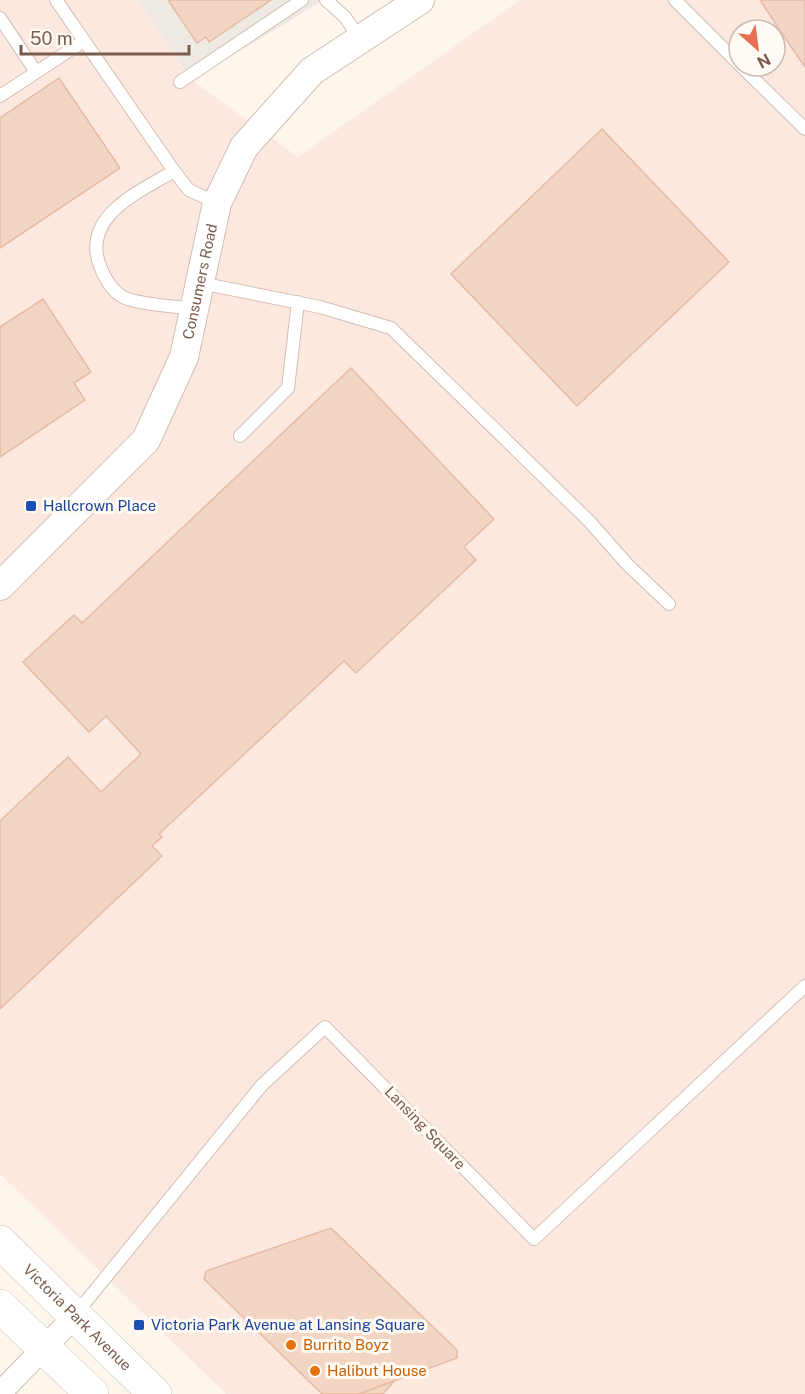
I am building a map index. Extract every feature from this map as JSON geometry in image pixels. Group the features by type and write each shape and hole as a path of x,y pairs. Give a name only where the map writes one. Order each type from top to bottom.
{"main road":[{"name":"Victoria Park Avenue","path":"0,1242 155,1394"},
{"path":"0,1306 92,1394"}],"street":[{"name":"Consumers Road","path":"0,586 146,440 184,357 217,203 244,147 312,71 420,0"},
{"path":"0,1393 74,1317"}],"lane":[{"path":"56,0 189,190 217,203"},
{"path":"180,82 302,0"},
{"path":"326,0 345,17 360,39"},
{"path":"675,0 727,52"},
{"path":"0,18 36,72"},
{"path":"0,96 84,41"},
{"path":"753,78 805,129"},
{"path":"174,171 116,207 96,235 96,256 112,288 126,298 197,296 297,302 391,328 581,513 669,604"},
{"path":"240,436 288,388 297,302"},
{"name":"Lansing Square","path":"74,1317 262,1085 325,1027 534,1239 805,986"}],"shaded area":[{"path":"0,0 138,0 192,80 298,157 520,0 805,0 805,1394 226,1394 0,1174"},
{"path":"138,0 324,0 192,80"}],"building":[{"path":"168,0 271,0 209,42 206,37 197,43"},
{"path":"760,0 805,0 805,67 787,41 787,18 772,18"},
{"path":"59,78 120,168 0,248 0,118"},
{"path":"602,129 729,262 577,406 451,274"},
{"path":"43,299 91,372 74,383 85,400 0,457 0,327"},
{"path":"351,368 494,519 464,547 476,560 356,673 344,661 159,834 162,837 152,846 162,856 0,1009 0,821 68,757 101,792 141,754 106,716 89,732 23,662 74,615 82,623"},
{"path":"331,1228 457,1350 457,1358 359,1394 322,1394 204,1279 206,1271"},
{"path":"394,1381 383,1394 359,1394"}],"place":[{"name":"Hallcrown Place","path":"31,506"},
{"name":"Victoria Park Avenue at Lansing Square","path":"139,1325"},
{"name":"Burrito Boyz","path":"291,1345"},
{"name":"Halibut House","path":"315,1371"}]}
